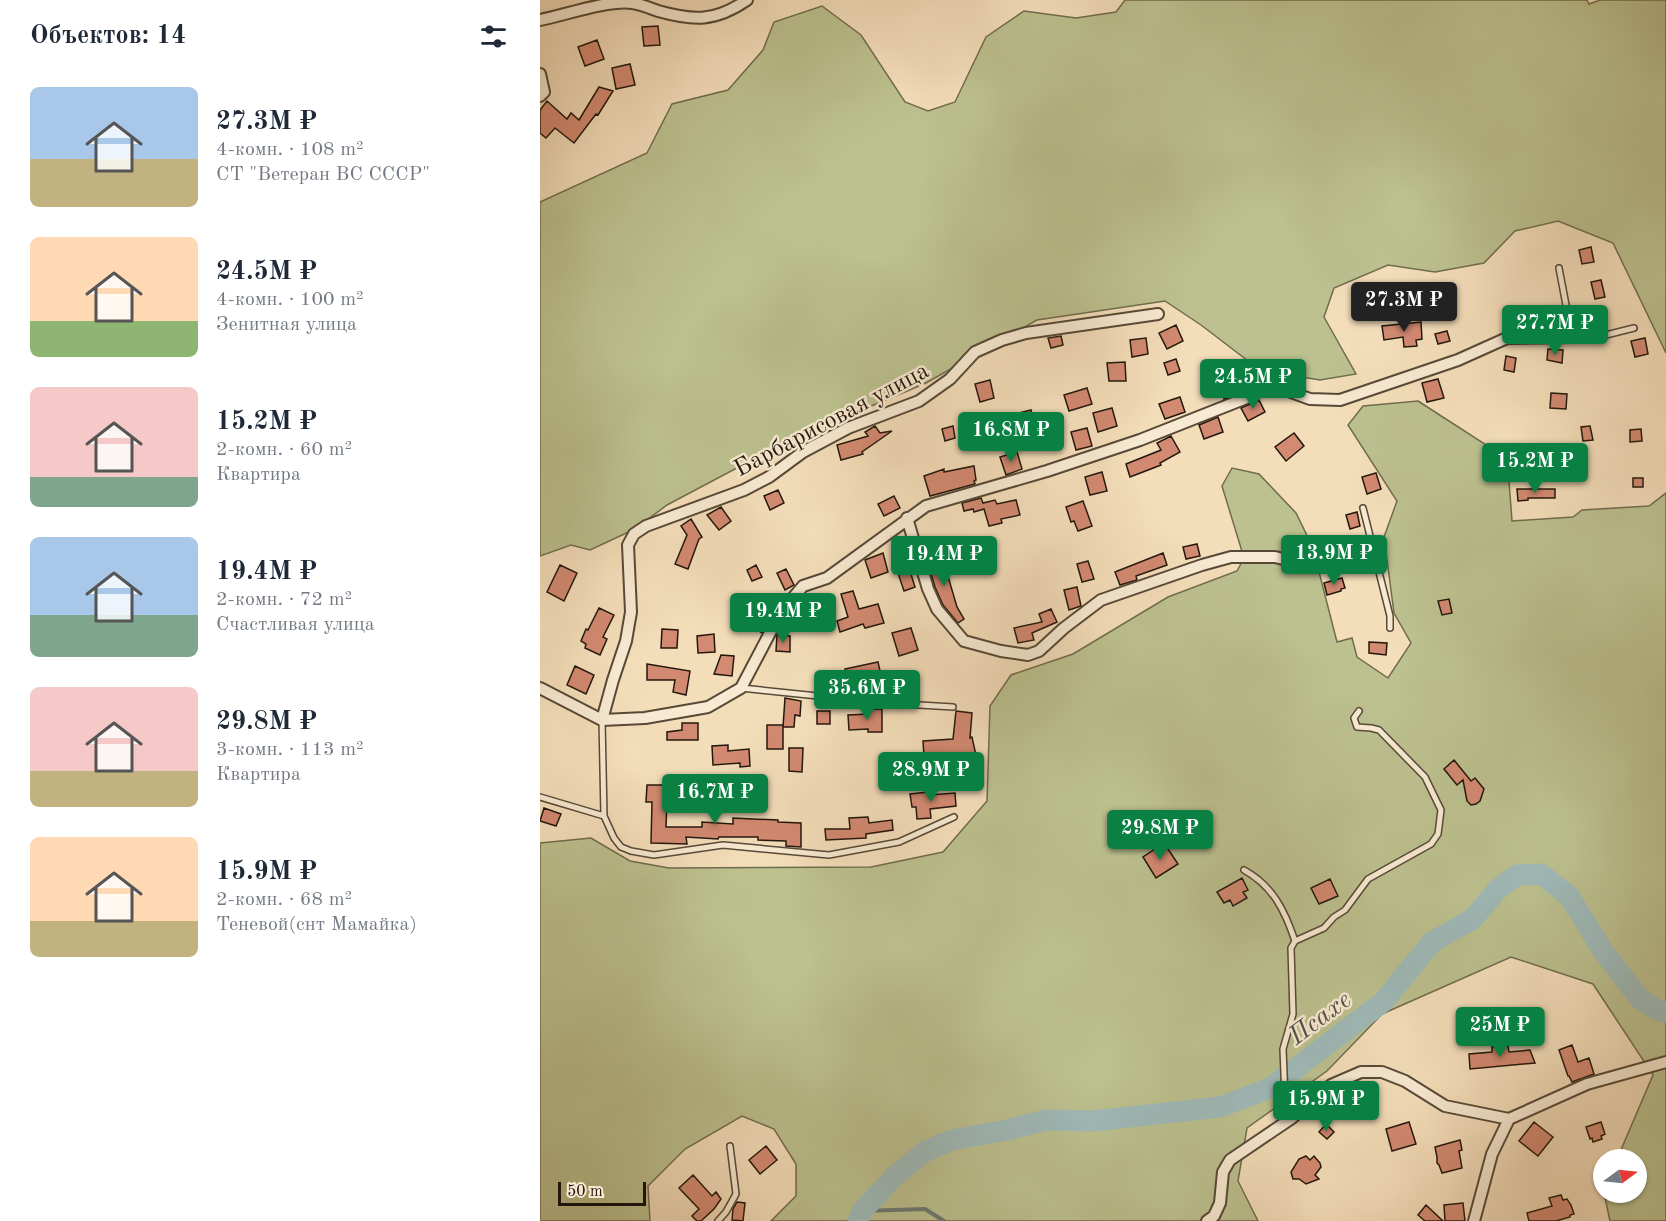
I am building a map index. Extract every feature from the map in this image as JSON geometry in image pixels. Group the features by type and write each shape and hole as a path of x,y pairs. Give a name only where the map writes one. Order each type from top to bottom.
{"street":[{"path":"540,20 615,4 632,3 674,15 706,19 747,0"},
{"path":"540,74 544,92 540,96"},
{"name":"Барбарисовая улица","path":"603,720 613,680 627,641 631,612 628,545 634,534 646,526 744,490 769,477 802,452 848,428 919,401 950,379 975,352 1002,340 1026,333 1158,314"},
{"path":"540,688 603,720 645,718 708,707 741,688 781,612 803,586 827,578 926,506 1047,471 1140,440 1254,394 1258,389 1269,384 1310,399 1340,400 1458,360 1507,338 1572,337"},
{"path":"907,518 928,590 937,609 964,641 1001,651 1028,655 1039,651 1064,628 1101,600 1202,565 1232,557 1275,557 1311,566 1323,565 1373,549"},
{"path":"1207,1221 1214,1216 1220,1203 1223,1172 1230,1160 1286,1122 1331,1085 1368,1071 1382,1072 1405,1081 1445,1106 1509,1119 1587,1084 1666,1062"},
{"path":"1474,1221 1492,1154 1509,1119"}],"lane":[{"path":"1559,268 1572,337 1594,338 1634,328"},
{"path":"1363,508 1390,616 1390,628"},
{"path":"741,688 886,703 953,707"},
{"path":"1286,1122 1284,1049 1293,1014 1291,948 1295,941 1324,928 1334,916 1349,906 1368,879 1431,844 1438,834 1441,810 1425,777 1379,730 1357,727 1354,718 1359,711"},
{"path":"603,720 604,816 614,838 621,847 631,851 654,855 723,845 829,855 898,842 954,817"},
{"path":"540,797 604,816"},
{"path":"1244,870 1259,879 1276,898 1295,941"},
{"path":"718,1221 736,1194 730,1146"}],"green space":[{"path":"1125,0 1587,0 1589,4 1600,0 1666,0 1666,353 1613,243 1558,221 1515,231 1484,263 1435,272 1388,265 1334,288 1324,317 1356,374 1320,380 1260,370 1165,301 1037,320 926,383 786,442 667,505 635,529 590,550 571,545 540,556 540,202 647,153 672,104 728,90 763,50 774,22 822,6 861,35 905,102 928,111 955,102 986,37 1024,11 1076,18 1116,12"},
{"path":"1418,401 1491,448 1508,468 1512,521 1573,517 1582,510 1649,506 1666,493 1666,1221 1610,1221 1606,1203 1647,1203 1647,1149 1621,1149 1653,1075 1593,984 1511,957 1382,1014 1327,1071 1247,1128 1238,1181 1258,1221 771,1221 796,1196 796,1164 774,1129 742,1116 685,1149 648,1186 650,1221 540,1221 540,843 591,838 630,861 669,868 871,867 943,852 987,801 990,706 1011,675 1073,654 1168,597 1237,571 1244,558 1222,486 1232,468 1259,474 1296,513 1318,558 1319,572 1337,642 1352,638 1357,657 1388,678 1411,643 1394,613 1384,537 1397,501 1348,425 1363,406"}],"building":[{"path":"658,26 660,45 644,46 642,27"},
{"path":"597,40 604,59 585,66 578,47"},
{"path":"630,64 635,85 616,89 612,68"},
{"path":"599,87 613,91 598,115 596,114 574,143 555,128 546,138 540,133 540,110 547,101 567,119 571,113 579,120"},
{"path":"1591,247 1594,262 1582,264 1579,250"},
{"path":"1601,280 1605,297 1595,299 1591,282"},
{"path":"1543,308 1557,309 1556,325 1543,325"},
{"path":"1421,322 1422,339 1416,340 1417,346 1404,347 1403,337 1384,340 1382,326"},
{"path":"1176,325 1183,341 1167,349 1159,333"},
{"path":"1447,331 1450,341 1438,344 1435,334"},
{"path":"1061,336 1063,345 1051,348 1048,338"},
{"path":"1146,338 1148,354 1132,357 1130,340"},
{"path":"1645,338 1648,354 1635,357 1631,341"},
{"path":"1548,349 1563,350 1562,363 1547,360"},
{"path":"1506,356 1516,358 1514,372 1504,370"},
{"path":"1176,359 1180,371 1168,375 1164,363"},
{"path":"1125,362 1126,381 1109,381 1107,363"},
{"path":"1241,379 1245,390 1224,399 1220,387"},
{"path":"1438,379 1444,398 1427,402 1422,383"},
{"path":"990,380 994,398 980,402 975,384"},
{"path":"1087,388 1092,404 1069,411 1064,395"},
{"path":"1551,393 1567,394 1566,409 1550,408"},
{"path":"1180,397 1185,412 1165,419 1159,404"},
{"path":"1259,400 1265,412 1248,421 1241,408"},
{"path":"1112,408 1117,426 1098,432 1093,413"},
{"path":"1031,410 1036,430 1024,433 1019,413"},
{"path":"1218,417 1223,432 1204,439 1199,425"},
{"path":"875,426 880,433 892,431 862,452 863,454 841,460 837,445 868,436 865,432"},
{"path":"953,426 955,438 945,441 942,429"},
{"path":"1590,426 1593,440 1583,441 1581,427"},
{"path":"1087,428 1092,446 1076,450 1071,432"},
{"path":"1641,429 1642,441 1630,442 1630,430"},
{"path":"1294,433 1304,446 1286,461 1275,447"},
{"path":"1171,436 1180,452 1160,463 1161,465 1130,477 1126,464 1161,450 1157,443"},
{"path":"1017,452 1022,469 1006,475 1000,457"},
{"path":"974,466 975,484 930,496 924,476 944,469 944,472"},
{"path":"1102,472 1107,491 1090,495 1085,477"},
{"path":"1376,473 1381,489 1367,494 1362,477"},
{"path":"1633,478 1643,478 1643,487 1633,487"},
{"path":"1517,489 1555,489 1555,498 1528,498 1528,500 1518,501"},
{"path":"778,490 784,503 770,510 764,496"},
{"path":"894,496 900,508 884,516 878,504"},
{"path":"981,498 983,503 995,500 997,504 1016,500 1020,515 1001,519 1002,523 989,526 984,509 974,512 973,509 964,511 962,503"},
{"path":"1083,501 1092,526 1078,531 1074,521 1071,522 1066,507"},
{"path":"721,507 731,521 719,530 707,515"},
{"path":"1357,512 1360,526 1350,529 1346,515"},
{"path":"691,519 702,537 699,539 688,569 675,564 687,535 681,526"},
{"path":"975,540 977,552 964,555 961,543"},
{"path":"1197,544 1200,556 1186,559 1183,547"},
{"path":"883,553 888,572 871,578 865,560"},
{"path":"1163,553 1167,565 1136,576 1137,580 1120,585 1115,572"},
{"path":"942,556 957,607 964,619 958,623 943,605 927,560"},
{"path":"907,561 915,587 904,591 895,564"},
{"path":"1088,561 1094,579 1082,582 1077,564"},
{"path":"560,565 577,573 564,601 547,592"},
{"path":"756,565 762,577 752,581 747,570"},
{"path":"786,569 794,585 785,590 777,573"},
{"path":"1342,578 1345,588 1327,595 1324,583"},
{"path":"1077,587 1081,606 1069,610 1064,590"},
{"path":"853,591 859,609 878,604 884,623 865,628 863,624 840,632 837,621 848,617 841,594"},
{"path":"817,597 823,618 789,631 787,618 806,612 803,602"},
{"path":"1449,599 1452,613 1442,615 1438,601"},
{"path":"599,608 614,615 603,637 607,639 600,655 585,648 586,644 581,641"},
{"path":"1051,609 1057,622 1032,633 1034,640 1018,643 1014,628 1042,622 1039,614"},
{"path":"765,613 770,616 762,633 750,625 755,616"},
{"path":"911,628 918,650 899,656 892,633"},
{"path":"662,629 678,630 677,648 661,648"},
{"path":"714,634 715,652 698,653 697,636"},
{"path":"777,635 790,636 790,652 776,651"},
{"path":"1369,642 1387,643 1386,655 1369,653"},
{"path":"721,655 734,656 732,676 714,674"},
{"path":"878,662 882,680 867,683 865,673 848,679 845,669"},
{"path":"647,664 690,671 686,695 673,692 675,680 647,680"},
{"path":"575,666 594,675 586,694 567,685"},
{"path":"785,698 801,701 800,716 795,715 794,727 783,727"},
{"path":"867,709 882,709 882,732 868,732 868,729 849,730 848,715 868,714"},
{"path":"817,711 830,711 830,724 817,724"},
{"path":"956,711 972,713 970,738 972,737 977,760 957,763 956,755 924,757 923,741 953,739"},
{"path":"682,723 698,723 698,740 667,740 667,732 682,730"},
{"path":"767,725 783,725 783,749 767,749"},
{"path":"728,745 728,751 749,749 750,766 740,767 740,763 713,765 712,746"},
{"path":"789,748 803,748 802,772 789,771"},
{"path":"1454,760 1471,781 1475,778 1484,789 1480,801 1476,804 1471,805 1467,801 1463,780 1457,785 1444,769"},
{"path":"647,785 673,785 672,802 667,802 666,827 702,827 702,822 733,824 733,818 801,823 801,847 786,846 786,841 758,840 758,837 719,837 718,839 686,837 687,844 651,843 652,802 646,802"},
{"path":"928,792 929,795 955,793 956,806 930,809 931,818 917,819 916,807 912,807 910,794"},
{"path":"544,808 561,814 556,826 540,821"},
{"path":"868,817 869,823 892,820 893,830 866,834 866,838 826,840 825,829 850,829 849,818"},
{"path":"1166,846 1178,864 1156,878 1143,857 1158,847 1160,850"},
{"path":"1242,878 1248,890 1243,892 1247,898 1233,906 1230,900 1224,903 1217,892"},
{"path":"1330,879 1338,896 1319,904 1311,888"},
{"path":"1572,1045 1578,1062 1589,1058 1594,1074 1572,1082 1559,1050"},
{"path":"1508,1046 1509,1052 1530,1050 1535,1063 1470,1069 1469,1054 1492,1052 1492,1047"},
{"path":"1409,1122 1416,1144 1392,1151 1386,1129"},
{"path":"1534,1122 1553,1137 1538,1156 1519,1141"},
{"path":"1601,1122 1605,1134 1601,1136 1602,1139 1593,1142 1586,1127"},
{"path":"1326,1124 1334,1132 1327,1139 1319,1132"},
{"path":"1460,1140 1462,1168 1442,1173 1437,1163 1435,1147"},
{"path":"766,1146 777,1160 760,1174 749,1160"},
{"path":"1306,1156 1310,1160 1314,1156 1321,1167 1315,1175 1319,1179 1306,1184 1299,1179 1293,1179 1291,1172 1299,1159"},
{"path":"693,1175 712,1196 716,1192 721,1199 701,1221 697,1221 692,1216 699,1209 679,1188"},
{"path":"1561,1195 1563,1200 1567,1199 1574,1214 1556,1221 1529,1221 1527,1213 1552,1206 1549,1198"},
{"path":"737,1202 745,1203 743,1221 732,1220 733,1209"},
{"path":"1463,1203 1465,1221 1445,1221 1444,1205"},
{"path":"1426,1205 1443,1221 1425,1221 1418,1215"}],"waterway":[{"name":"Псахе","path":"858,1221 862,1211 895,1176 924,1152 952,1140 1046,1120 1093,1121 1220,1107 1270,1088 1384,1001 1432,942 1473,919 1498,889 1517,875 1541,874 1569,896 1603,951 1640,999 1666,1012"},
{"path":"862,1211 925,1209 944,1221"}]}
